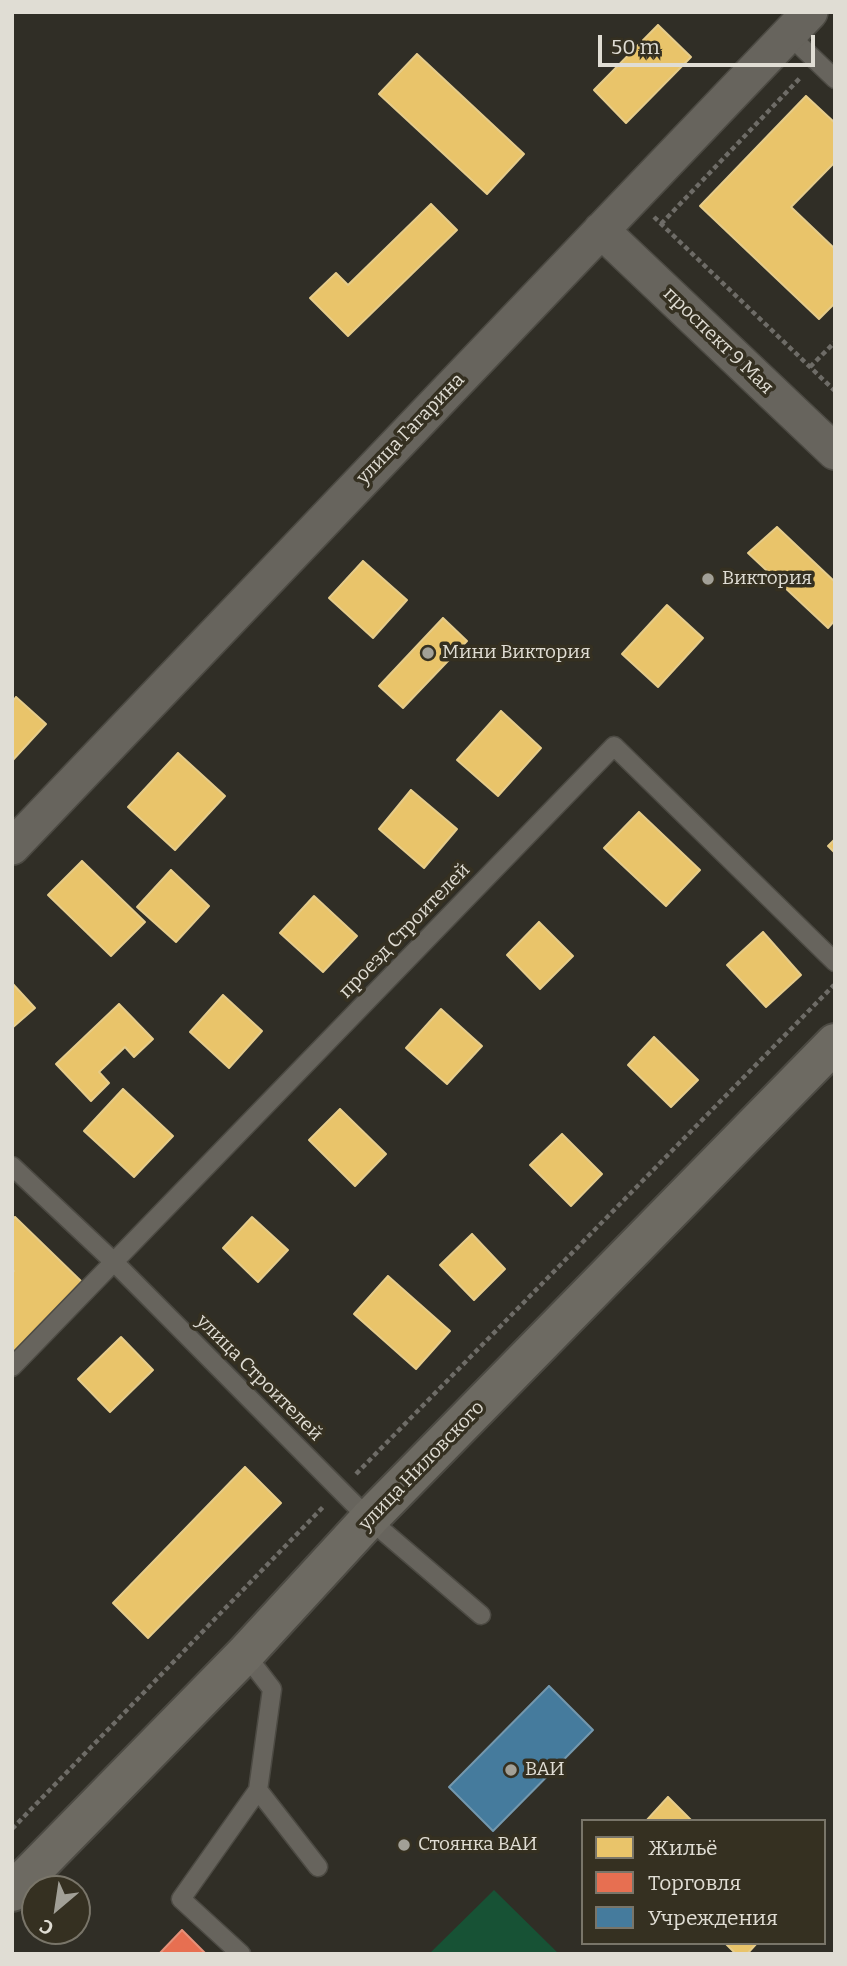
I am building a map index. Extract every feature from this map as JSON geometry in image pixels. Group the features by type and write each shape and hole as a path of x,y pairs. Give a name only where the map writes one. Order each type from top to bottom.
{"street":[{"name":"улица Гагарина","path":"12,847 800,23"},
{"name":"проспект 9 Мая","path":"601,230 835,452"},
{"name":"улица Ниловского","path":"12,1892 244,1654 369,1519 835,1043"}],"lane":[{"path":"800,23 817,61 835,79"},
{"name":"проезд Строителей","path":"12,1367 614,746 835,962"},
{"name":"улица Строителей","path":"12,1166 114,1262 369,1519 481,1615"},
{"path":"241,1954 181,1899 258,1790 272,1689 244,1654"},
{"path":"258,1790 318,1867"}],"path":[{"path":"661,224 817,61"},
{"path":"633,197 835,391"},
{"path":"810,367 835,342"},
{"path":"12,1829 835,984"}],"green space":[{"path":"494,1890 559,1954 429,1954"}],"building: Жильё":[{"path":"658,25 691,57 626,123 594,90"},
{"path":"417,54 524,154 487,194 379,94"},
{"path":"806,96 835,123 835,162 791,207 835,249 835,303 819,319 700,206"},
{"path":"431,204 457,230 348,336 310,298 336,273 348,285"},
{"path":"777,527 835,582 835,620 828,628 748,553"},
{"path":"363,561 407,600 373,638 329,598"},
{"path":"667,605 703,638 658,687 622,654"},
{"path":"443,618 467,641 403,708 379,686"},
{"path":"16,697 46,724 12,761 12,702"},
{"path":"501,711 541,748 498,796 457,760"},
{"path":"178,753 225,796 175,850 128,807"},
{"path":"411,790 457,829 424,868 379,829"},
{"path":"639,812 700,870 666,906 604,848"},
{"path":"835,839 835,853 828,846"},
{"path":"82,861 145,922 111,956 48,895"},
{"path":"171,870 209,906 176,942 137,907"},
{"path":"314,896 357,936 323,972 280,933"},
{"path":"539,922 573,956 540,989 507,955"},
{"path":"763,932 801,975 766,1007 727,965"},
{"path":"12,983 35,1008 12,1028"},
{"path":"223,995 262,1031 229,1068 190,1032"},
{"path":"119,1004 153,1039 134,1057 125,1047 99,1072 109,1083 91,1101 56,1064"},
{"path":"441,1009 482,1046 447,1084 406,1048"},
{"path":"654,1037 698,1080 671,1107 628,1065"},
{"path":"123,1089 173,1136 134,1177 84,1131"},
{"path":"340,1109 386,1154 355,1186 309,1140"},
{"path":"562,1134 602,1174 571,1206 530,1165"},
{"path":"15,1217 82,1282 12,1354 12,1220"},
{"path":"252,1217 288,1250 258,1282 223,1248"},
{"path":"472,1234 505,1269 474,1300 440,1265"},
{"path":"388,1276 450,1331 416,1369 354,1314"},
{"path":"121,1337 153,1370 110,1412 78,1379"},
{"path":"245,1467 281,1503 148,1638 113,1603"},
{"path":"668,1797 690,1819 648,1819"},
{"path":"727,1945 755,1945 747,1954 736,1954"}],"building: Торговля":[{"path":"182,1930 206,1954 159,1954"}],"building: Учреждения":[{"path":"549,1686 593,1730 493,1831 449,1787"}],"place":[{"name":"Виктория","path":"708,579"},
{"name":"Мини Виктория","path":"428,653"},
{"name":"ВАИ","path":"511,1770"},
{"name":"Стоянка ВАИ","path":"404,1845"}]}
